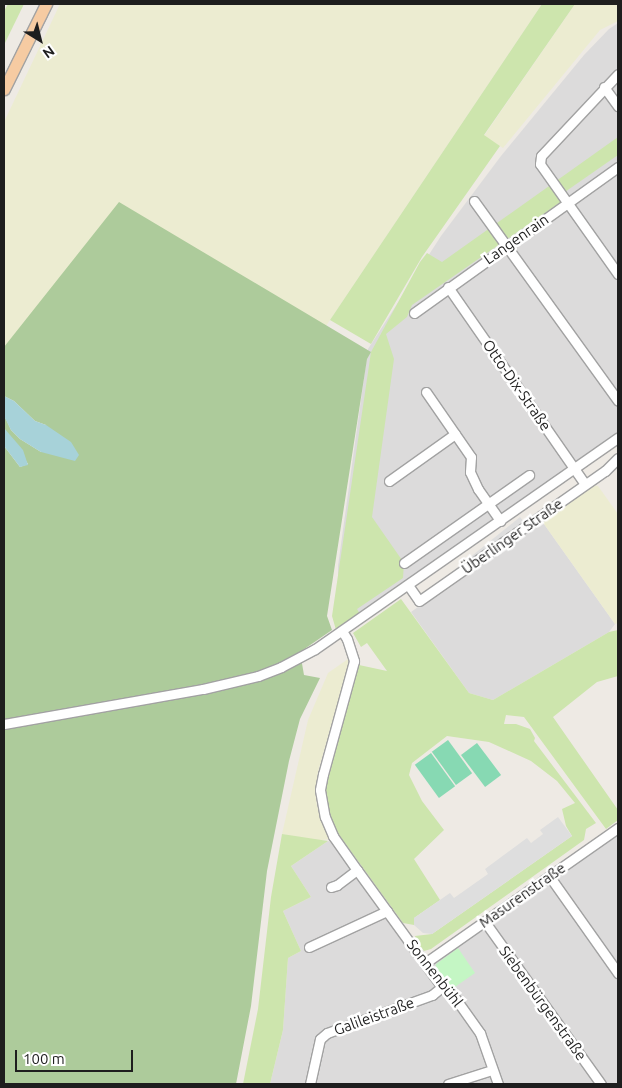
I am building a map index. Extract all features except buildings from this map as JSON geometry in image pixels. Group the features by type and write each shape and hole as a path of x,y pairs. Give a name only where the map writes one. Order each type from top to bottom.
{"main road":[{"path":"4,89 46,4"}],"street":[{"path":"618,74 604,86 540,156 540,164 618,274"},
{"path":"604,86 618,106"},
{"name":"Langenrain","path":"414,312 618,167"},
{"path":"474,201 618,401"},
{"name":"Otto-Dix-Straße","path":"448,286 585,484"},
{"path":"426,392 471,457 470,472 478,488 500,521"},
{"path":"389,482 455,434"},
{"name":"Überlinger Straße","path":"4,724 173,695 234,682 282,668 302,658 342,631 618,438"},
{"name":"Überlinger Straße","path":"408,585 419,600 605,471 618,458"},
{"path":"404,563 529,476"},
{"name":"Sonnenbühl","path":"342,631 348,639 354,662 320,790 325,818 333,836 357,870 442,987 453,995 480,1033 498,1084"},
{"name":"Masurenstraße","path":"425,963 617,831"},
{"path":"330,887 337,885 357,870"},
{"path":"550,877 618,973"},
{"path":"309,947 387,911"},
{"name":"Siebenbürgenstraße","path":"485,922 601,1084"},
{"name":"Galileistraße","path":"310,1084 320,1039 327,1033 432,995 442,987"},
{"path":"448,1084 492,1070"}],"shaded area":[{"path":"618,23 618,439 338,633 338,566 368,349 441,236 501,156 584,55 609,29"},
{"path":"520,517 524,522 442,588 438,583"},
{"path":"539,517 615,624 609,632 493,700 469,693 411,612 418,607 419,601"},
{"path":"558,817 572,836 432,934 423,933 414,925 414,918 450,893 454,898 488,874 485,869 527,838 531,843 543,834 540,830"},
{"path":"618,828 618,1084 270,1084 283,1030 288,958 301,951 283,911 311,897 291,866 328,841 342,848 425,963"}],"green space":[{"path":"8,4 24,4 4,45 4,11"},
{"path":"60,4 542,4 326,326 12,339 4,347 4,122"},
{"path":"542,4 575,4 484,135 500,146 422,257 371,344 330,320"},
{"path":"575,4 618,4 618,21 600,30 503,148 484,136"},
{"path":"618,137 618,155 562,194 565,199 412,305 407,317 386,334 394,359 372,517 404,563 403,578 357,609 360,614 336,630 332,616 371,352 420,262 427,253 442,262"},
{"path":"119,202 371,352 367,359 327,616 332,630 300,652 304,675 320,678 300,719 289,761 267,871 251,1006 236,1084 4,1084 4,446 20,467 28,464 4,428 4,415 11,430 20,439 41,452 46,425 35,421 14,401 4,396 4,347"},
{"path":"585,484 598,486 618,514 618,623 615,624 539,517"},
{"path":"401,599 469,693 493,700 609,632 618,630 618,676 597,682 553,717 618,810 618,820 606,829 524,717 506,715 504,724 516,724 530,729 535,738 534,741 596,823 586,829 584,840 431,949 424,951 417,943 415,936 432,934 572,836 566,826 562,809 575,803 557,781 531,761 489,742 447,736 412,763 409,775 422,801 444,830 414,859 440,900 414,918 414,925 403,923 334,828 326,804 325,790 359,665 387,671 367,643 361,647 353,633"},
{"path":"348,659 348,666 318,772 315,791 317,806 329,839 316,841 282,834 308,720 328,673"},
{"path":"448,740 472,773 456,785 432,752"},
{"path":"477,743 501,775 485,787 461,755"},
{"path":"431,753 455,786 439,798 415,765"},
{"path":"282,834 328,841 291,866 311,897 283,911 301,951 288,958 283,1030 270,1084 243,1084 258,1009 271,897"},
{"path":"458,948 475,973 452,989 435,972 436,964"}],"water":[{"path":"4,396 14,401 35,421 46,425 71,442 79,455 75,461 41,452 20,439 11,430 4,416"},
{"path":"4,428 23,450 28,465 20,467 4,446"}]}
